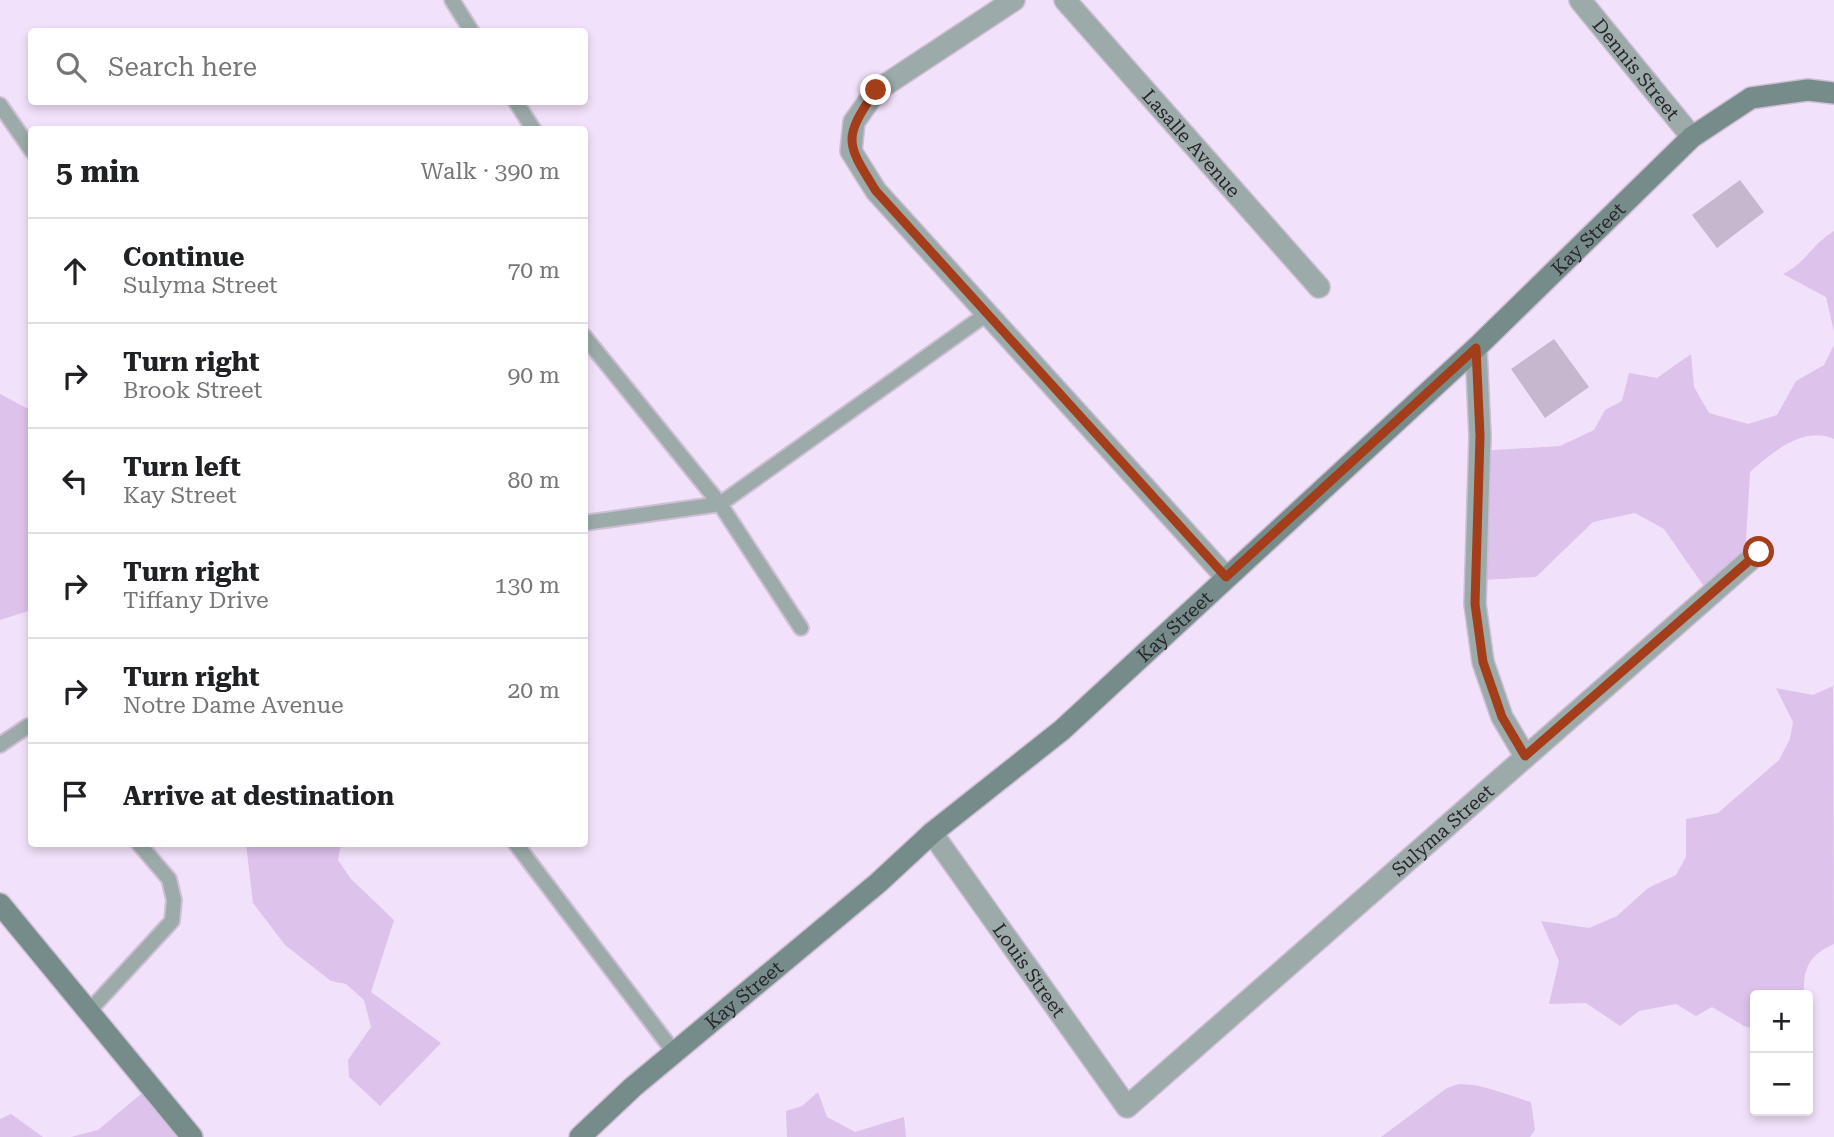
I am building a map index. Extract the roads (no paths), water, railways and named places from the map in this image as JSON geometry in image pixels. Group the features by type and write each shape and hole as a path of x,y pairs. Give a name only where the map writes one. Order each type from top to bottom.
{"street":[{"path":"1014,0 876,90 854,122 851,151 876,191 1226,577"},
{"name":"Lasalle Avenue","path":"1065,0 1319,287"},
{"name":"Dennis Street","path":"1580,0 1692,137"},
{"name":"Kay Street","path":"580,1137 674,1052 878,883 932,833 1062,730 1476,348 1692,137 1751,98 1808,90 1834,93"},
{"path":"1476,348 1480,436 1475,604 1483,662 1502,717 1525,756"},
{"name":"Sulyma Street","path":"1127,1107 1759,552"},
{"name":"Louis Street","path":"932,833 1127,1107"},
{"path":"0,904 90,1010 191,1137"}],"lane":[{"path":"452,0 470,28"},
{"path":"0,105 28,145"},
{"path":"518,105 531,126"},
{"path":"588,522 720,504 988,313"},
{"path":"588,341 720,504 801,628"},
{"path":"0,745 28,726"},
{"path":"90,1010 172,921 174,900 169,878 142,847"},
{"path":"518,847 674,1052"}]}
